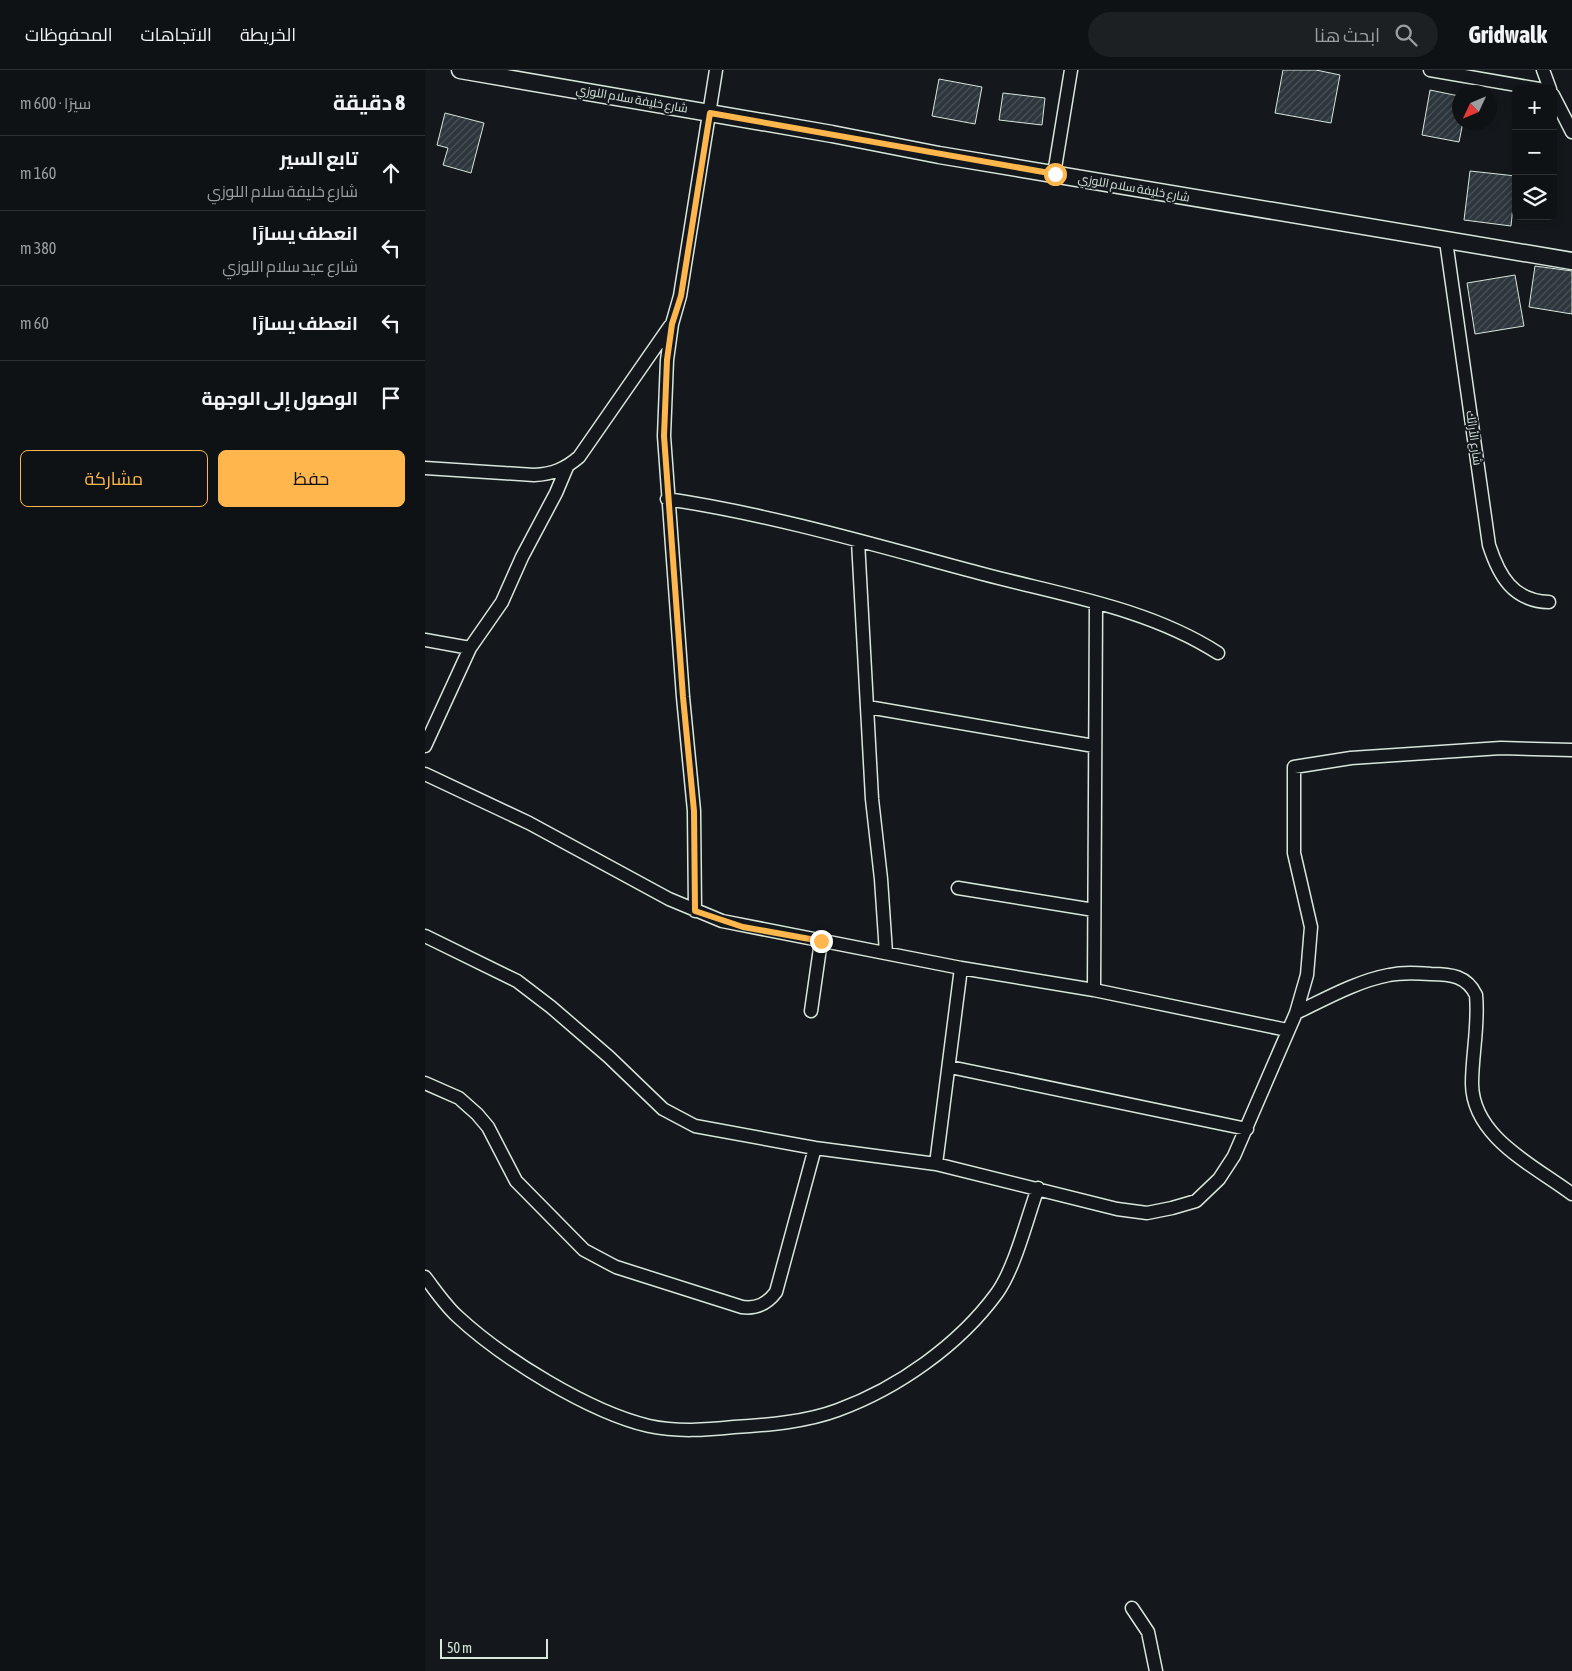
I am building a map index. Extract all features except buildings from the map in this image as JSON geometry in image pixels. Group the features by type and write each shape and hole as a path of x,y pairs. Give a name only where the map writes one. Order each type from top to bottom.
{"street":[{"name":"شارع خليفة سلام اللوزي","path":"460,70 1055,174 1572,261"},
{"path":"695,911 694,811 667,499 664,436 667,360 672,324 681,296 716,70"},
{"path":"1055,174 1071,70"},
{"path":"1430,70 1516,85"},
{"path":"1543,70 1549,85"},
{"path":"1557,103 1572,132"},
{"name":"شارع الأرائك","path":"1446,241 1489,545 1501,576 1508,586 1530,600 1549,602"},
{"path":"425,468 534,475 549,474 567,467 579,457 672,324"},
{"path":"425,746 469,648 502,602 522,557 556,493 567,467"},
{"path":"667,499 734,511 1097,603 1180,632 1218,653"},
{"path":"858,541 859,588 868,707 872,798 881,879 886,953"},
{"path":"1094,990 1094,746 1097,603"},
{"path":"425,640 469,648"},
{"path":"868,707 1094,746"},
{"path":"425,936 517,981 551,1007 609,1057 655,1102 676,1118 704,1129 815,1148 936,1164 1037,1188 1085,1203 1147,1213 1197,1201 1219,1179 1235,1156 1287,1030 1296,1013 1307,975 1311,927 1294,853 1294,767 1351,758 1501,748 1572,750"},
{"path":"425,774 529,824 695,911 743,927 961,968 1094,990 1287,1030"},
{"path":"958,888 1094,910"},
{"path":"811,1011 821,941"},
{"path":"936,1164 950,1067 961,968"},
{"path":"1296,1013 1355,986 1387,975 1449,974 1461,977 1472,986 1476,995 1472,1085 1479,1113 1497,1138 1572,1194"},
{"path":"950,1067 1247,1129"},
{"path":"425,1082 459,1098 477,1114 488,1127 516,1181 584,1250 605,1263 625,1271 742,1307 759,1307 771,1299 776,1292 815,1148"},
{"path":"425,1277 457,1315 493,1346 590,1405 618,1417 651,1426 693,1431 774,1424 836,1411 868,1397 907,1374 957,1335 978,1316 998,1291 1013,1260 1037,1188"},
{"path":"1131,1608 1148,1632 1156,1671"}],"route":[{"path":"821,941 743,927 695,911 694,811 667,499 664,436 667,360 672,324 681,296 710,113 1055,174"}]}
